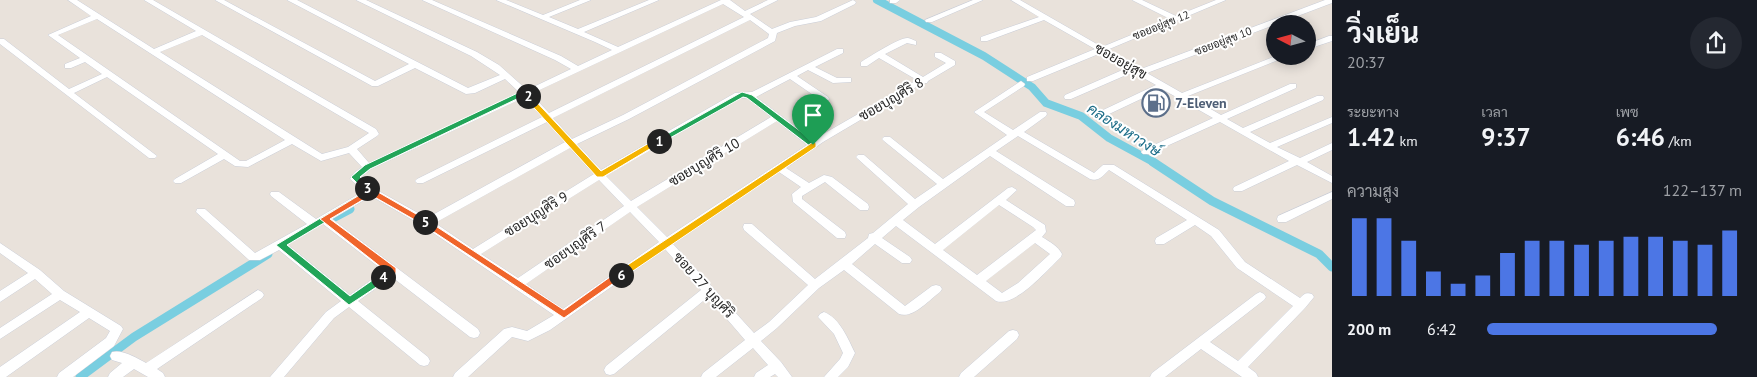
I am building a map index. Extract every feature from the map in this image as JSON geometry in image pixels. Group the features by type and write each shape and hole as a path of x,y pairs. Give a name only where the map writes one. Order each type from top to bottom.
{"street":[{"path":"72,0 322,158 351,149 374,134 373,131 148,0"},
{"path":"291,0 467,91 510,78"},
{"name":"ซอย 27 บุญศิริ","path":"360,0 474,54 510,78 666,243 786,377"},
{"path":"426,0 559,58 577,69"},
{"path":"504,2 517,0"},
{"path":"544,17 587,0"},
{"path":"576,32 655,0"},
{"path":"420,181 774,0"},
{"path":"930,20 979,0"},
{"name":"ซอยอยู่สุข","path":"1015,0 1181,96 1332,180"},
{"path":"1136,0 1176,18"},
{"name":"ซอยอยู่สุข 12","path":"1030,79 1219,0"},
{"name":"ซอยอยู่สุข 10","path":"1068,97 1332,0"},
{"path":"225,1 375,84 416,64"},
{"path":"504,2 544,17 617,50"},
{"path":"427,223 572,143 626,117 769,41 773,36 771,32 747,15 727,2 722,2 524,93 357,174 355,179 371,191 427,223 564,315"},
{"path":"771,32 793,24 818,19 852,2"},
{"path":"97,16 52,35 238,164 244,165 292,140"},
{"path":"984,39 1044,17"},
{"path":"153,52 201,32"},
{"path":"1316,44 1332,38"},
{"path":"864,64 907,40 913,44"},
{"path":"1,41 152,156"},
{"name":"ซอยบุญศิริ 9","path":"473,254 600,175 738,95 750,96 840,50"},
{"path":"879,54 924,81"},
{"name":"ซอยบุญศิริ 8","path":"459,377 508,333 512,332 528,336 564,315 666,243 813,145 952,63 938,55"},
{"path":"68,66 86,58"},
{"path":"1181,96 1266,63"},
{"path":"808,67 836,81 848,80"},
{"path":"69,92 108,74"},
{"path":"791,76 824,99"},
{"path":"1021,84 978,112 1093,177 1099,175 1106,167 1111,167 1220,237 1242,265 1304,301 1239,368"},
{"path":"1104,113 1163,85"},
{"path":"1146,152 1294,86"},
{"path":"750,96 813,145"},
{"path":"1243,131 1320,98"},
{"path":"707,377 773,325 815,285 844,264 873,237 915,204 1043,114"},
{"name":"ซอยบุญศิริ 10","path":"631,206 776,118"},
{"path":"1270,146 1332,120"},
{"path":"887,138 942,184"},
{"path":"1238,189 1332,146"},
{"path":"351,149 368,167"},
{"path":"989,151 1070,204"},
{"path":"178,181 224,155"},
{"path":"861,156 915,204"},
{"path":"778,168 808,187"},
{"path":"841,235 797,200 797,194 824,178 829,179 864,207"},
{"path":"935,250 1012,190"},
{"path":"201,212 253,257 258,257 282,247 371,191"},
{"path":"275,194 323,222 474,333"},
{"path":"1282,219 1332,195"},
{"path":"978,281 1041,232 1042,228 1000,201"},
{"name":"ซอยบุญศิริ 7","path":"519,283 631,206"},
{"path":"895,220 1000,298 1005,298 1016,291 1057,254 1035,238"},
{"path":"1160,241 1195,220"},
{"path":"748,227 815,285"},
{"path":"873,237 906,260"},
{"path":"282,247 424,361"},
{"path":"1,250 36,273 60,294 117,329 110,342 62,377"},
{"path":"844,264 903,311 906,311 936,289"},
{"path":"276,377 321,325 392,271"},
{"path":"0,297 36,273"},
{"path":"610,370 707,291"},
{"path":"0,334 60,294"},
{"path":"146,370 258,295"},
{"path":"1156,377 1260,297"},
{"path":"0,374 90,311"},
{"path":"824,317 838,331 850,352 844,362 830,377"},
{"path":"965,377 1013,335"},
{"path":"1200,342 1252,377"},
{"path":"116,356 133,362 159,377"},
{"path":"114,377 133,362"},
{"path":"760,377 777,366"}],"waterway":[{"name":"คลองมหาวงษ์","path":"877,0 984,56 1032,87 1046,103 1081,116 1109,138 1155,163"},
{"name":"คลองมหาวงษ์","path":"1153,162 1212,201 1319,254 1332,267"},
{"path":"329,220 350,209"},
{"path":"80,377 134,337 268,254"}],"place":[{"name":"7-Eleven","path":"1156,103"}],"route":[{"path":"813,145 666,243 564,315 427,223 371,191 324,219 328,224 392,271 349,302 280,245 371,191 355,179 357,174 368,167 524,93 600,175 742,94 750,96 813,145"}]}
